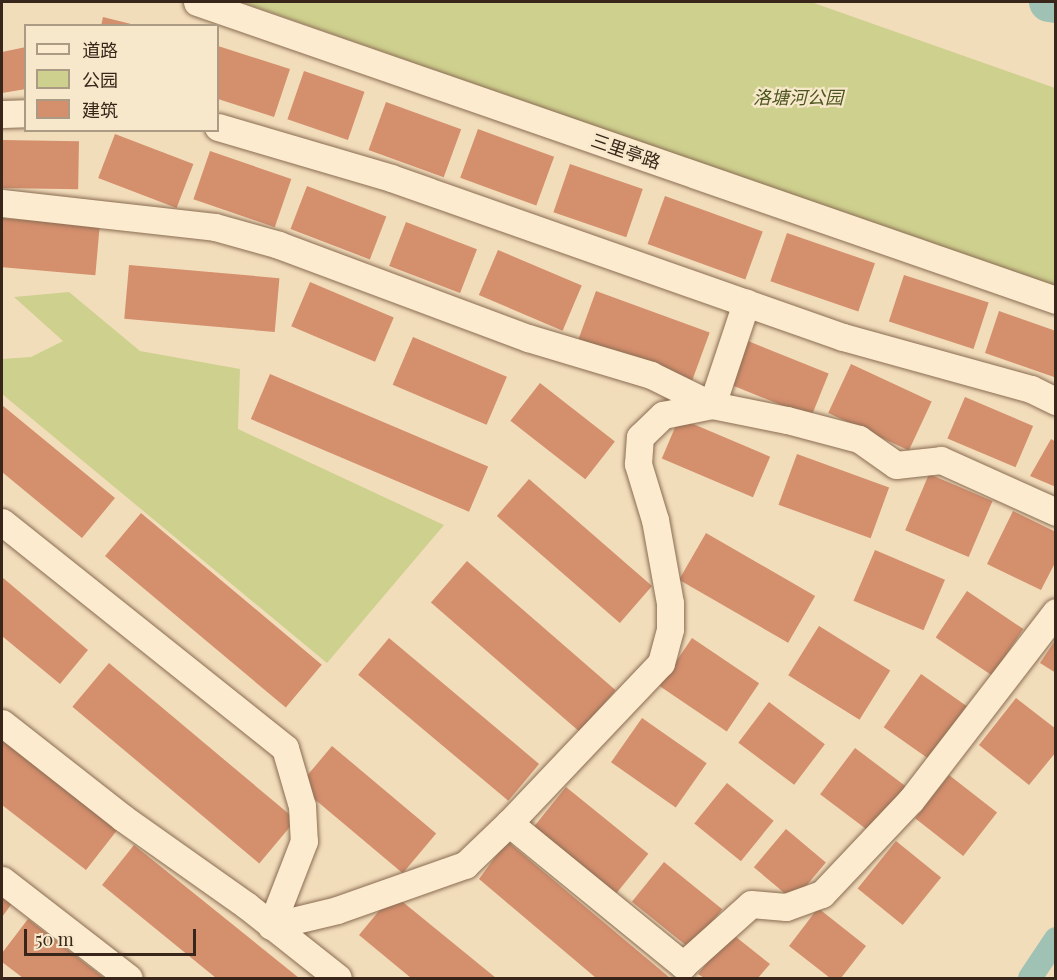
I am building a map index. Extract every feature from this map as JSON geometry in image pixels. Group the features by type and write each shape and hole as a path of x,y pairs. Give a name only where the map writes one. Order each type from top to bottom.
{"street":[{"name":"三里亭路","path":"197,2 1056,300"},
{"path":"2,114 24,113"},
{"path":"219,127 391,178 843,337 1031,389 1056,401"},
{"path":"2,203 215,226 279,245 528,338 651,375 712,405 859,439 896,465 941,460 1056,512"},
{"path":"712,405 746,303"},
{"path":"271,926 337,910 465,865 509,823 661,663 670,629 670,603 655,520 638,464 640,437 663,415 712,405"},
{"path":"2,522 285,748 302,806 304,842 271,926"},
{"path":"509,823 683,964 751,904 786,907 822,894 911,800 1056,612"},
{"path":"2,723 123,818 338,978"},
{"path":"2,880 129,978"}],"green space":[{"name":"洛塘河公园","path":"241,2 811,2 1055,88 1055,288"},
{"path":"69,292 140,351 240,369 238,429 444,525 327,663 2,394 2,359 31,357 63,341 14,297"}],"building":[{"path":"103,17 131,24 101,24"},
{"path":"219,46 290,69 274,117 219,99"},
{"path":"24,47 24,89 2,93 2,52"},
{"path":"304,71 365,92 348,140 287,119"},
{"path":"386,102 461,129 444,177 369,150"},
{"path":"478,129 554,157 536,206 460,178"},
{"path":"115,134 193,164 177,208 98,178"},
{"path":"2,140 79,141 78,189 2,188"},
{"path":"210,151 291,179 275,227 193,199"},
{"path":"570,164 643,189 626,237 553,212"},
{"path":"307,186 386,216 370,259 291,229"},
{"path":"665,196 763,232 745,279 648,244"},
{"path":"2,218 100,227 95,275 2,267"},
{"path":"406,222 477,249 460,293 389,266"},
{"path":"787,233 875,263 858,311 770,281"},
{"path":"498,250 582,286 563,331 479,295"},
{"path":"129,265 279,278 275,332 124,319"},
{"path":"904,275 989,303 974,349 889,322"},
{"path":"310,282 394,318 375,362 291,326"},
{"path":"596,291 710,332 692,380 579,339"},
{"path":"999,311 1056,331 1054,377 985,353"},
{"path":"413,337 507,377 487,425 393,385"},
{"path":"748,341 829,374 811,417 730,385"},
{"path":"851,364 932,402 909,451 828,413"},
{"path":"270,374 488,467 469,512 251,419"},
{"path":"540,383 615,441 585,479 510,421"},
{"path":"965,397 1033,426 1016,467 947,438"},
{"path":"2,405 115,498 82,538 2,472"},
{"path":"679,418 770,457 753,497 662,459"},
{"path":"1051,439 1056,442 1056,487 1030,476"},
{"path":"797,454 889,488 871,538 779,505"},
{"path":"929,474 993,501 969,557 905,530"},
{"path":"529,479 652,586 620,623 497,516"},
{"path":"1013,511 1056,532 1056,561 1041,590 987,564"},
{"path":"141,513 322,665 286,708 105,556"},
{"path":"706,533 815,596 788,643 679,580"},
{"path":"875,550 945,580 923,630 854,601"},
{"path":"467,561 616,690 580,732 431,603"},
{"path":"2,577 88,650 60,684 2,636"},
{"path":"967,591 1023,629 992,675 936,637"},
{"path":"819,626 890,671 860,720 788,675"},
{"path":"389,638 539,764 508,801 358,675"},
{"path":"692,638 759,683 727,731 660,686"},
{"path":"1056,639 1056,673 1040,663"},
{"path":"109,663 296,820 259,864 72,707"},
{"path":"921,674 970,708 933,762 884,727"},
{"path":"1016,698 1056,729 1056,752 1029,785 979,745"},
{"path":"769,702 825,744 794,785 738,743"},
{"path":"642,718 707,763 676,808 611,762"},
{"path":"2,739 118,829 86,870 2,805"},
{"path":"332,746 436,833 403,873 299,786"},
{"path":"855,748 905,786 870,832 820,794"},
{"path":"949,775 997,813 963,856 915,818"},
{"path":"727,783 774,821 741,861 694,823"},
{"path":"566,787 648,854 614,896 532,829"},
{"path":"786,829 826,862 794,901 754,867"},
{"path":"507,841 670,978 596,978 479,879"},
{"path":"896,841 941,878 903,925 858,888"},
{"path":"134,845 299,978 216,978 102,885"},
{"path":"664,862 722,909 690,949 632,902"},
{"path":"2,894 13,902 2,917"},
{"path":"393,894 496,978 411,978 359,935"},
{"path":"818,908 866,946 841,978 830,978 789,946"},
{"path":"28,919 104,978 23,978 2,962 2,953"},
{"path":"731,933 770,964 758,978 704,978 698,974"}],"waterway":[{"path":"1049,2 1056,3"},
{"path":"1030,978 1056,939"}]}
